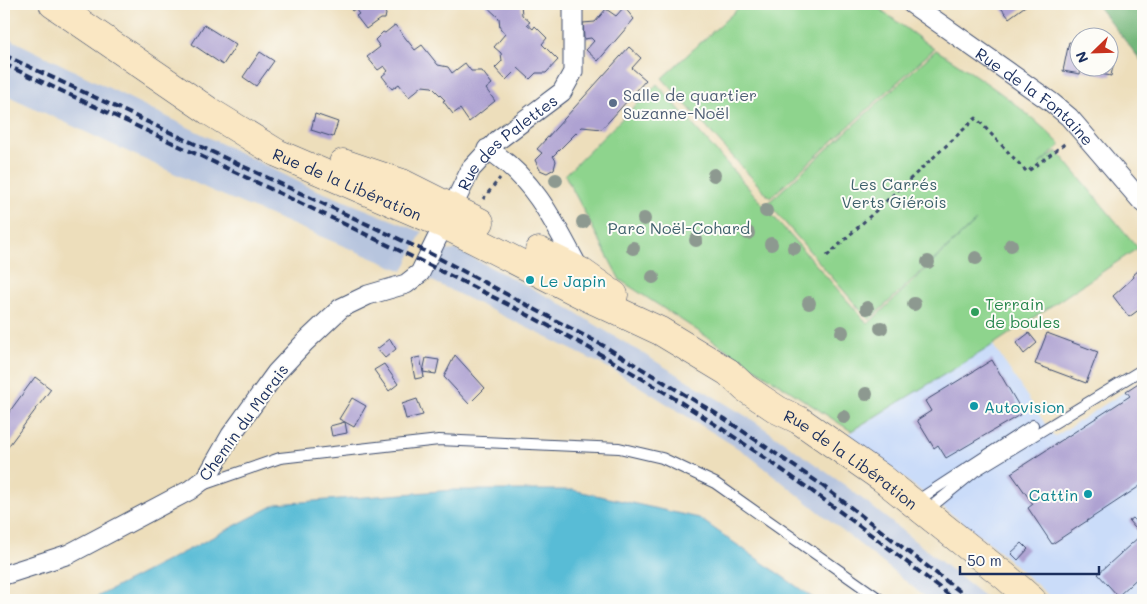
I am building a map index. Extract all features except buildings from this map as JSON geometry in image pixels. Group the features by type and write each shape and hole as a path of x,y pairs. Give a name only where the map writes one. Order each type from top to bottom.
{"main road":[{"name":"Rue de la Libération","path":"54,4 209,111 277,153 455,216 580,271 660,331 728,372 745,388 778,410 799,420 920,507 1032,600"},
{"name":"Rue de la Libération","path":"73,4 220,108 274,138 402,183 587,297 660,331"}],"street":[{"name":"Rue des Palettes","path":"455,216 471,169 487,149 562,92 573,72 573,4"},
{"name":"Rue de la Fontaine","path":"912,4 1051,102 1081,131 1143,203"},
{"path":"487,149 510,165 535,192 556,225 580,271"},
{"name":"Chemin du Marais","path":"4,575 69,554 190,490 207,477 231,435 276,373 305,342 341,308 368,295 406,284 420,274 455,216"}],"lane":[{"path":"920,507 974,472 1143,370"},
{"path":"920,507 1032,425"},
{"path":"190,490 280,458 439,440 619,448 662,458 715,483 881,600"}],"path":[{"path":"827,256 976,118 1028,172 1081,131"},
{"path":"455,216 510,165"}],"shaded area":[{"path":"4,36 307,186 422,232 403,271 210,190 4,94"},
{"path":"457,250 558,302 754,421 846,486 989,600 929,600 747,454 613,370 426,278 440,251"},
{"path":"993,345 1054,437 1143,380 1143,600 1054,600 985,539 846,435"}],"green space":[{"path":"743,4 873,4 934,49 770,198 662,78"},
{"path":"1096,4 1143,4 1143,63 1120,34 1120,28 1115,28"},
{"name":"Parc Noël-Cohard","path":"936,50 1002,94 1047,131 1061,145 1039,164 1057,151 1138,248 985,350 851,431 620,280 565,175 657,84 868,324 976,221 869,320 768,203"}],"water":[{"path":"453,490 573,490 699,518 816,600 91,600 277,504"}],"railway":[{"path":"4,55 429,253 604,346 725,419 819,483 971,600"},
{"path":"4,64 255,181 403,253 501,301 598,353 691,409 781,469 869,533 955,600"}],"place":[{"name":"Salle de quartier Suzanne-Noël","path":"613,103"},
{"name":"Le Japin","path":"530,280"},
{"name":"Terrain de boules","path":"975,312"},
{"name":"Autovision","path":"974,406"},
{"name":"Cattin","path":"1088,494"}],"park label":[{"name":"Les Carrés Verts Giérois","path":"894,192"}]}
